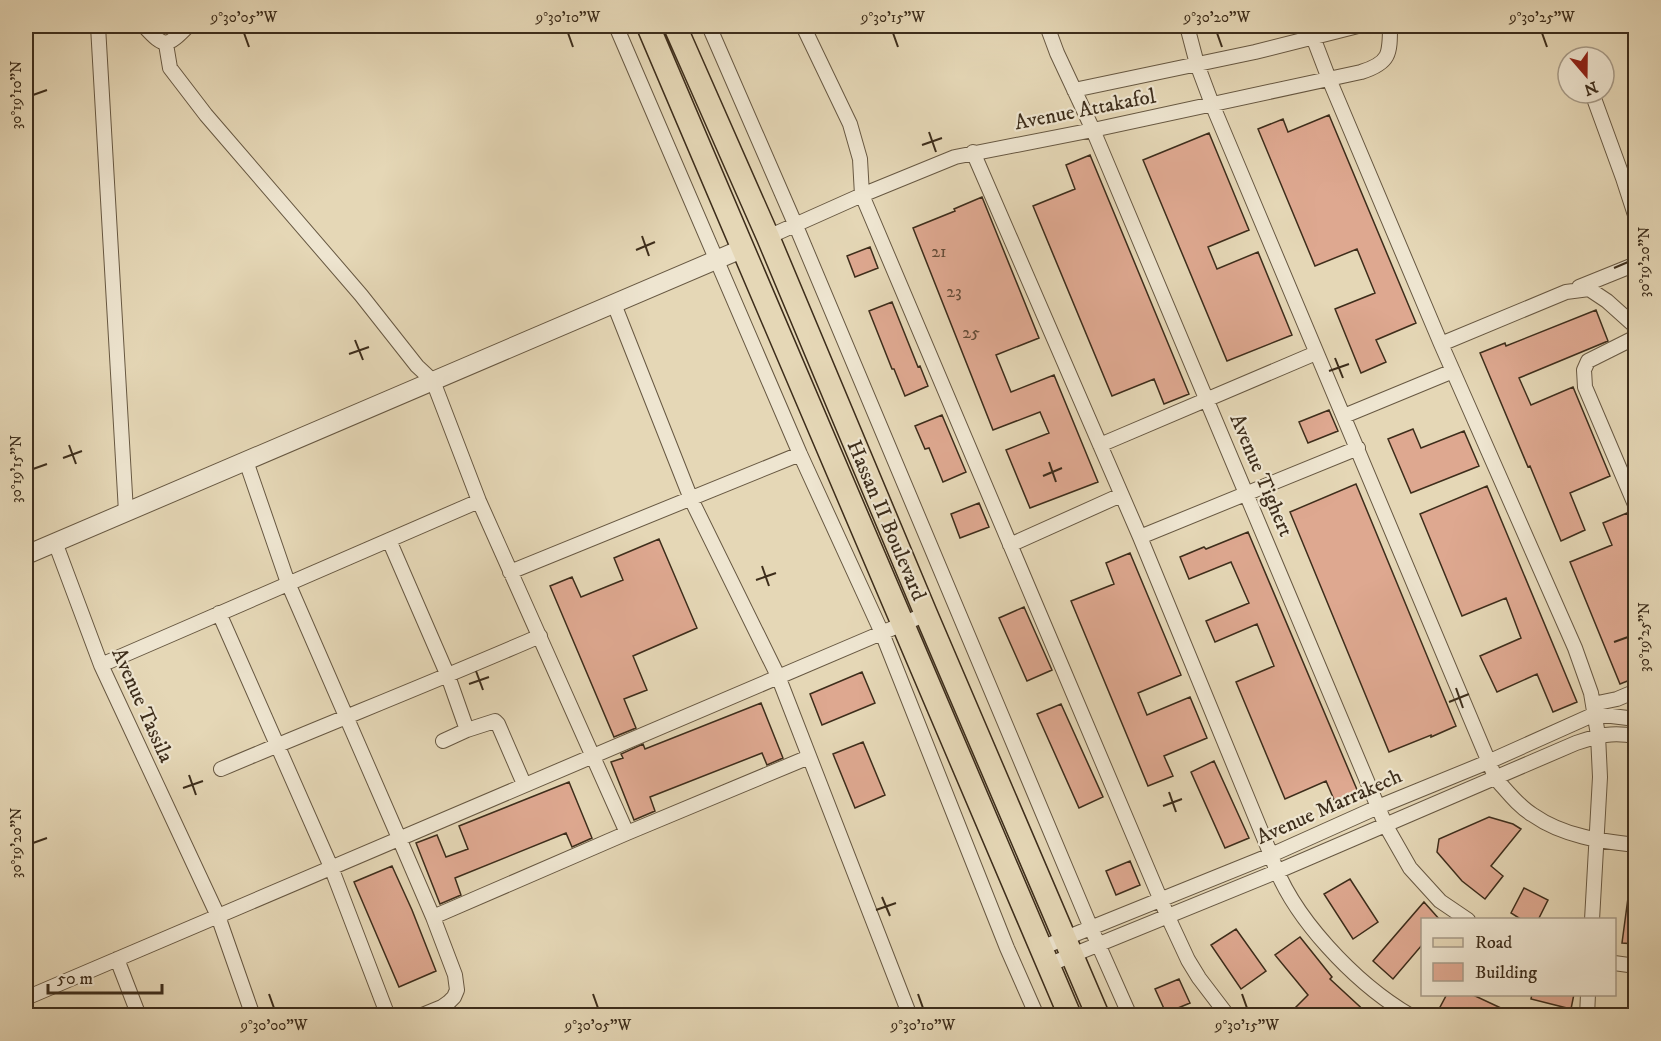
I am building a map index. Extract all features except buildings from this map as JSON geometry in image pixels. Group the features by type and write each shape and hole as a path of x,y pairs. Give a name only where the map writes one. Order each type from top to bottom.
{"main road":[{"name":"Hassan II Boulevard","path":"648,26 1070,1016"},
{"name":"Hassan II Boulevard","path":"675,26 768,237 1098,1016"},
{"path":"744,248 768,237"}],"street":[{"path":"109,26 98,32 126,512"},
{"path":"144,26 161,43 166,44 174,40 188,26"},
{"path":"616,26 800,454 882,633 1007,948 1037,1016"},
{"path":"709,26 1130,1016"},
{"path":"803,26 850,124 860,159 862,195 1168,917 1194,969 1228,1016"},
{"name":"Avenue Tighert","path":"1047,26 1386,826 1410,868 1440,901 1465,918"},
{"path":"1187,26 1197,64 1212,104 1496,779 1532,815 1558,829 1596,840 1635,845"},
{"path":"1074,90 1358,26"},
{"name":"Avenue Attakafol","path":"768,237 862,195 947,160 973,152 1093,130 1376,67 1385,59 1390,43 1390,26"},
{"path":"1313,37 1441,344 1575,648 1591,693 1598,735 1600,777 1592,918"},
{"path":"166,44 170,68 206,115 361,295 417,366 433,381 479,501 627,833"},
{"path":"1597,105 1629,176 1635,218"},
{"path":"973,152 1140,537 1276,872 1300,911 1355,975 1411,1016"},
{"path":"26,555 744,248"},
{"path":"1441,344 1635,264"},
{"path":"1566,292 1589,289 1607,301 1635,327"},
{"path":"614,303 691,499 778,676 910,1016"},
{"path":"1635,337 1588,361 1584,370 1585,387 1635,507"},
{"path":"1100,445 1316,353"},
{"path":"1344,416 1453,371"},
{"path":"1140,537 1358,448"},
{"path":"510,572 800,454"},
{"path":"246,460 288,583 433,917 454,975 457,990 449,1002 420,1016"},
{"path":"1010,545 1121,495"},
{"path":"101,665 479,501"},
{"path":"389,540 448,676 467,730"},
{"name":"Avenue Tassila","path":"56,542 101,665 218,916 253,1016"},
{"path":"219,613 331,867 388,1016"},
{"path":"26,998 926,614"},
{"path":"221,769 540,636"},
{"path":"1594,709 1635,691"},
{"name":"Avenue Marrakech","path":"1069,947 1091,928 1271,855 1378,807 1488,762 1594,709 1635,718"},
{"path":"443,741 492,721 497,722 524,784"},
{"name":"Avenue Marrakech","path":"1045,956 1069,947 1099,945 1386,826 1576,743 1598,735 1617,733 1635,736"},
{"path":"433,917 809,757"},
{"path":"117,958 139,1016"},
{"path":"1616,963 1635,966"},
{"path":"1587,1016 1588,996"}]}
